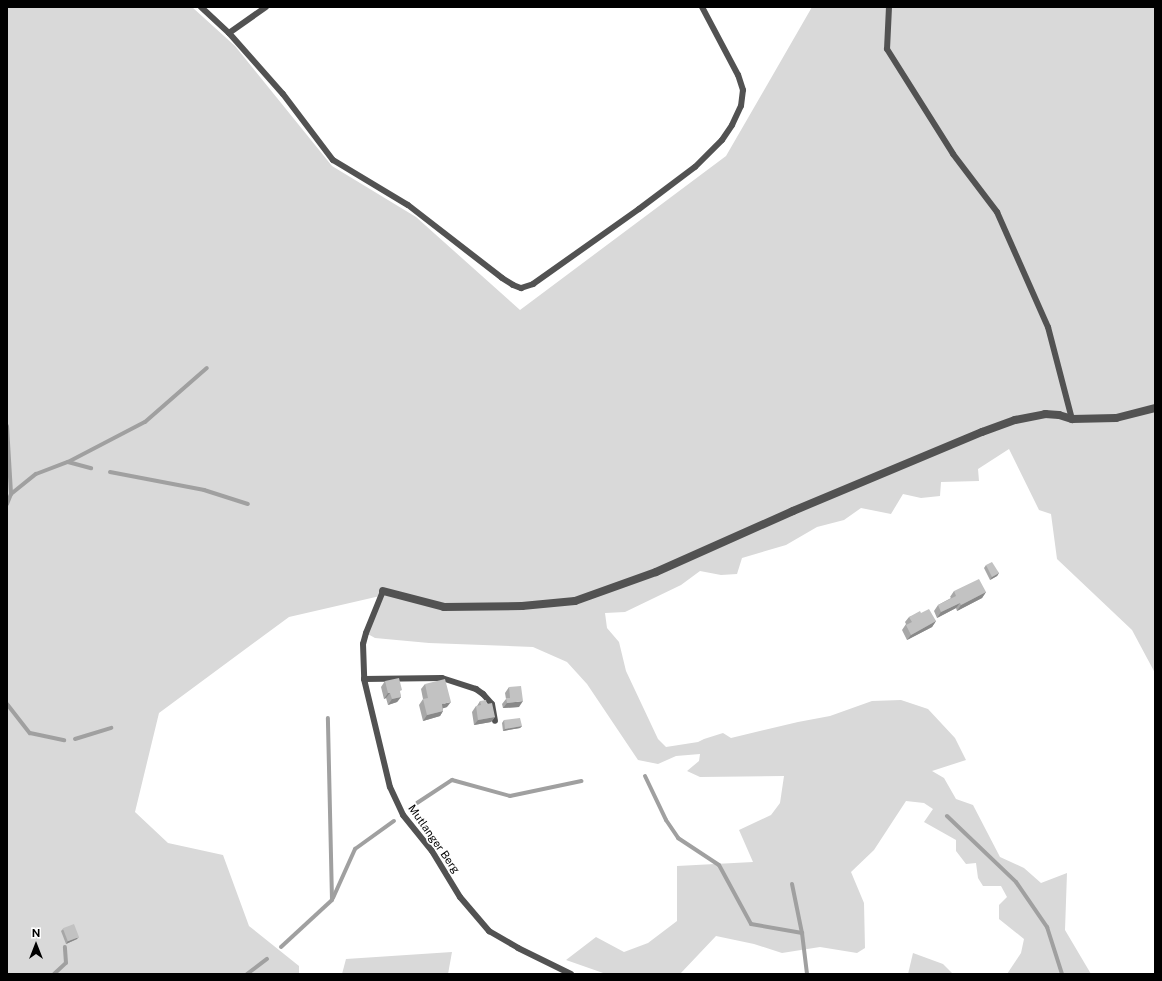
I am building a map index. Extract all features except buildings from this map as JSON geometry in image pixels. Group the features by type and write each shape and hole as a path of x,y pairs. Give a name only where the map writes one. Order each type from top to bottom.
{"street":[{"path":"383,591 444,607 522,606 574,601 656,572 793,511 982,432 1015,420 1045,414 1059,415 1072,419 1116,418 1155,408"}],"lane":[{"path":"201,7 229,34 283,94 333,160 408,205 502,278 521,288 533,284 640,209 695,166 722,140 732,125 742,106 743,90 738,75 702,7"},
{"path":"229,34 266,7"},
{"path":"889,7 888,49 953,154 997,212 1048,327 1072,419"},
{"name":"Mutlanger Berg","path":"383,591 363,644 364,679 390,786 403,815 432,851 460,897 489,931 518,948 571,974"},
{"path":"364,679 442,678 476,689 483,694 492,704 495,721"}],"shaded area":[{"path":"7,7 192,7 235,46 332,166 416,217 520,310 726,156 812,7 1155,7 1155,673 1132,630 1057,559 1051,514 1039,510 1009,449 978,469 979,481 941,482 940,496 921,498 903,494 891,514 861,508 844,520 817,527 786,545 742,558 737,574 721,575 700,571 681,585 625,612 605,613 607,628 619,642 626,671 658,739 666,747 698,742 723,733 731,738 830,716 872,701 901,700 928,709 955,738 966,760 932,771 944,778 956,799 973,805 1000,857 1024,868 1041,883 1067,873 1065,930 1091,974 1007,974 1021,953 1024,939 999,919 999,905 1007,897 1001,886 983,886 978,878 976,863 966,864 956,851 956,840 924,822 933,809 924,803 906,801 874,850 851,872 864,903 865,948 857,953 820,947 782,953 754,944 716,936 680,974 606,974 566,960 596,937 624,952 648,943 677,921 677,866 753,862 739,830 771,815 780,803 784,776 700,777 687,771 699,761 700,754 676,756 658,764 638,760 587,684 567,662 533,647 429,643 375,638 366,633 380,596 289,617 159,713 135,812 168,843 223,855 249,926 299,966 299,974 7,974"},
{"path":"452,952 448,974 342,974 346,959"},
{"path":"913,953 943,964 953,974 908,974"}],"waterway":[{"path":"7,504 11,494 36,474 68,462 145,422 207,368"},
{"path":"7,426 11,494"},
{"path":"68,462 91,468"},
{"path":"110,472 204,490 248,504"},
{"path":"7,704 30,733 64,740"},
{"path":"281,947 332,900 328,718"},
{"path":"75,739 111,728"},
{"path":"645,776 666,820 678,838 719,865 751,924 802,933 807,974"},
{"path":"417,803 452,780 510,796 581,781"},
{"path":"947,816 1016,882 1047,927 1062,974"},
{"path":"333,898 355,849 394,821"},
{"path":"792,884 802,933"},
{"path":"54,974 66,963 65,947"},
{"path":"247,974 267,959"}]}
